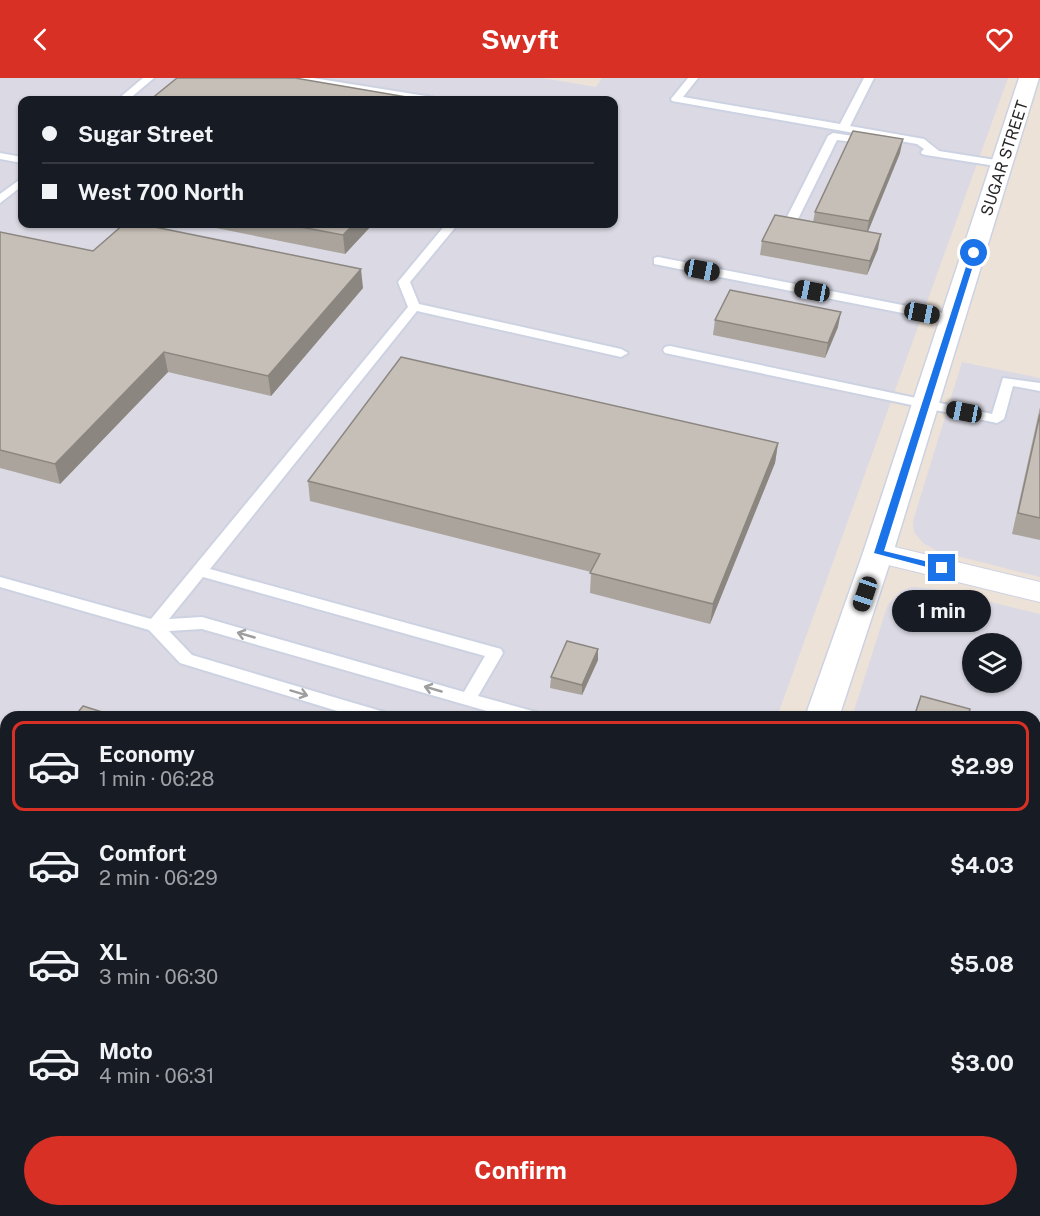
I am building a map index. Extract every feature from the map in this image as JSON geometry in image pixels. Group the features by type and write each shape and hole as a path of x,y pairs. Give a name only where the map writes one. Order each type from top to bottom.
{"street":[{"name":"SUGAR STREET","path":"824,711 878,553 1029,78"},
{"path":"878,553 1040,591"}],"lane":[{"path":"127,96 149,78"},
{"path":"294,78 407,96"},
{"path":"693,78 676,99 920,141 934,153"},
{"path":"843,128 869,78"},
{"path":"792,219 833,136 1002,164"},
{"path":"0,156 18,159"},
{"path":"0,200 18,184"},
{"path":"414,307 404,282 449,228"},
{"path":"658,261 953,319"},
{"path":"414,307 621,352"},
{"path":"155,626 414,307"},
{"path":"670,350 997,419 1008,381 1040,387"},
{"path":"199,571 495,653 468,699"},
{"path":"0,582 155,626 202,623 509,711"},
{"path":"155,626 186,659 358,711"}],"shaded area":[{"path":"0,78 543,78 596,87 602,78 1008,78 779,711 0,711"},
{"path":"962,362 1040,378 1040,577 937,551 923,543 914,532 913,521"},
{"path":"912,587 936,589 1040,614 1040,711 854,711 888,604 901,591"}],"building":[{"path":"177,78 295,78 401,96 155,96"},
{"path":"853,131 903,139 869,221 815,212"},
{"path":"775,215 881,234 870,261 762,241"},
{"path":"119,228 160,228 361,269 268,376 164,352 55,464 0,450 0,232 93,251"},
{"path":"306,228 350,228 343,235"},
{"path":"730,290 841,312 828,343 715,320"},
{"path":"401,357 778,443 713,604 590,573 600,554 308,481"},
{"path":"1040,414 1040,518 1018,513"},
{"path":"567,641 598,649 582,685 551,677"},
{"path":"921,696 970,709 970,711 916,711"},
{"path":"83,706 99,711 79,711"}],"route":[{"path":"942,568 878,553 974,253"}]}
